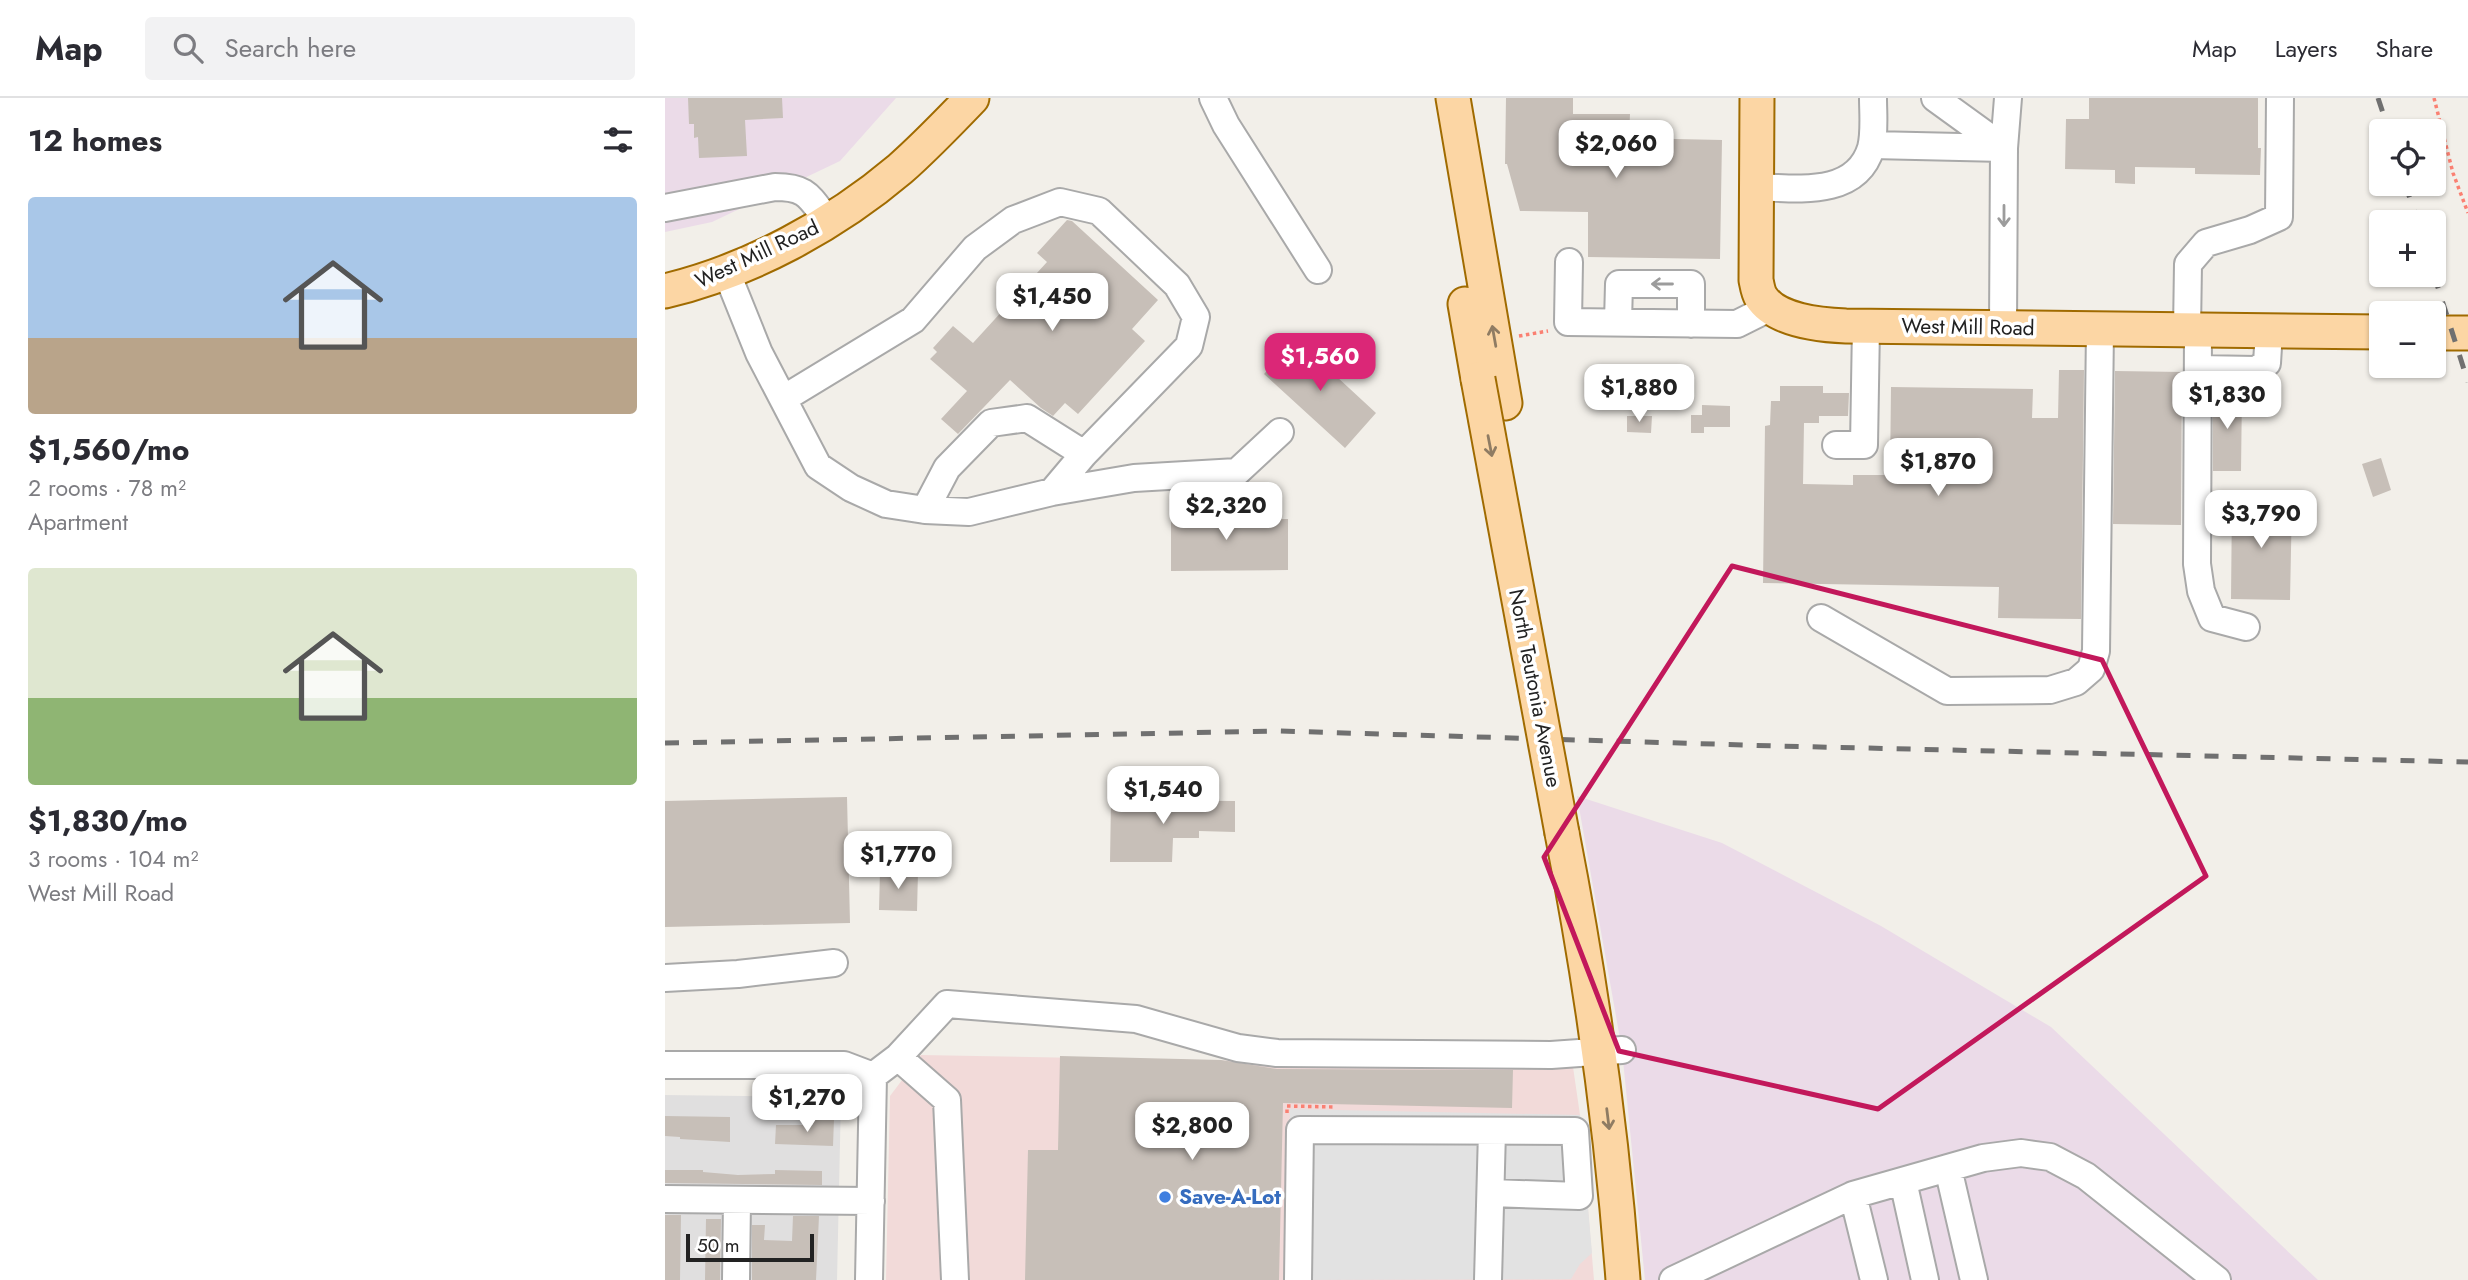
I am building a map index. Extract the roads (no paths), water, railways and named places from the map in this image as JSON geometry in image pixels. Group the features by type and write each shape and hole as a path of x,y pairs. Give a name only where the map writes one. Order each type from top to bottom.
{"main road":[{"name":"West Mill Road","path":"665,292 726,271 780,247 828,221 899,170 972,98"},
{"name":"North Teutonia Avenue","path":"1430,98 1478,379 1574,835"},
{"name":"North Teutonia Avenue","path":"1453,98 1611,1051 1645,1280"},
{"path":"1757,98 1756,280 1761,297 1771,307"},
{"name":"West Mill Road","path":"1771,307 1804,322 1828,325 2369,332"},
{"path":"2446,332 2468,333"},
{"name":"North Teutonia Avenue","path":"1611,1051 1623,1280"}],"street":[{"path":"1213,98 1226,125 1318,270"},
{"path":"1756,187 1822,188 1843,181 1865,164 1872,145 1873,98"},
{"path":"1935,98 2004,148"},
{"path":"2003,328 2004,148 2008,98"},
{"path":"2246,627 2212,618 2201,591 2197,564 2198,369 2188,264 2206,243 2250,230 2279,217 2280,98"},
{"path":"1872,145 2004,148"},
{"path":"665,208 775,187 789,187 803,190 828,221"},
{"path":"783,399 913,320 975,248 1013,220 1060,202 1099,211 1177,285 1196,317 1189,346 1084,454 1052,492"},
{"path":"1569,262 1568,322 1737,324 1771,307"},
{"path":"726,271 759,353 818,466 851,488 886,505 969,512 1052,492 1134,478 1237,472 1280,432"},
{"path":"1618,322 1619,284 1691,284 1691,324"},
{"path":"1836,445 1864,445 1866,326"},
{"path":"1821,618 1947,691 2050,690 2076,682 2091,669 2096,651 2100,329"},
{"path":"2198,369 2256,370 2262,367 2267,363 2269,331"},
{"path":"925,510 947,468 991,423 1027,418 1084,454"},
{"path":"665,978 737,974 834,963"},
{"path":"873,1076 898,1057 947,1004 1136,1019 1238,1048 1277,1052 1551,1055 1611,1051"},
{"path":"898,1057 947,1100 955,1280"},
{"path":"665,1065 844,1065 873,1076"},
{"path":"869,1280 873,1076"},
{"path":"1298,1280 1300,1130 1575,1131 1579,1196 1490,1193"},
{"path":"1488,1280 1492,1130"},
{"path":"1673,1280 1853,1195 1983,1158 2021,1153 2050,1157 2086,1176 2217,1280"},
{"path":"1948,1168 1974,1280"},
{"path":"1903,1181 1925,1280"},
{"path":"1853,1195 1874,1280"},
{"path":"665,1199 871,1201"},
{"path":"736,1280 737,1200"}],"railway":[{"path":"2378,98 2385,119"},
{"path":"2409,196 2414,210"},
{"path":"2438,287 2468,382"},
{"path":"665,743 1280,731 2468,762"}],"place":[{"name":"Save-A-Lot","path":"1165,1197"}]}
